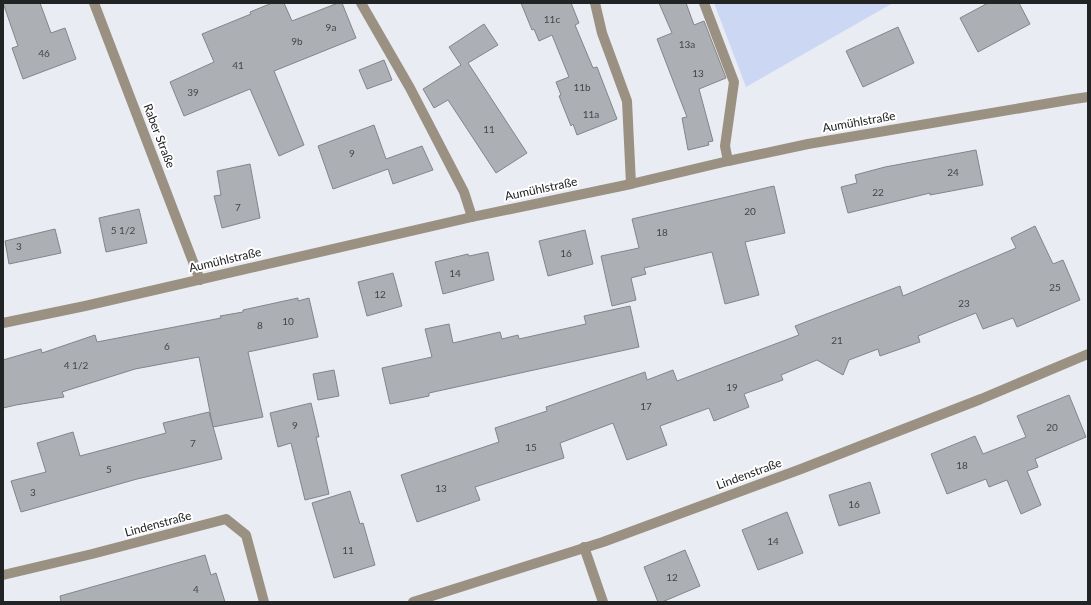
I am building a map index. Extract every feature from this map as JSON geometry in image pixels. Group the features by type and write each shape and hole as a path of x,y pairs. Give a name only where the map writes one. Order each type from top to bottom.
{"street":[{"name":"Raber Straße","path":"94,3 200,280"},
{"path":"361,3 410,88 464,192 472,218"},
{"path":"595,3 602,33 627,101 631,184"},
{"path":"704,3 734,82 725,146 728,161"},
{"name":"Aumühlstraße","path":"3,323 85,306 472,218 808,144 1088,97"},
{"name":"Lindenstraße","path":"413,602 603,542 801,469 981,399 1088,354"},
{"name":"Lindenstraße","path":"3,575 92,554 226,519 246,535 264,602"},
{"path":"584,547 603,602"}],"shaded area":[{"path":"714,3 893,3 746,87"}],"building":[{"path":"3,3 40,3 51,33 65,28 76,59 23,79 12,48 18,46"},
{"path":"272,3 284,3 292,21 338,3 342,3 356,38 274,71 304,145 279,156 250,89 184,116 170,82 214,62 202,34 251,14 250,12"},
{"path":"521,3 571,3 579,23 575,25 593,68 597,67 617,119 577,135 573,124 571,126 559,96 561,95 556,82 569,77 552,35 539,41 534,29 532,30"},
{"path":"659,3 686,3 694,25 704,21 726,78 699,89 713,141 708,142 709,145 688,150 682,118 687,117 657,39 672,33"},
{"path":"988,3 1019,3 1030,24 978,52 960,18"},
{"path":"484,24 498,45 468,63 527,153 496,173 448,100 434,108 423,89 461,65 449,47"},
{"path":"898,27 914,63 863,87 846,51"},
{"path":"384,60 392,80 367,89 359,70"},
{"path":"374,125 386,159 422,146 433,170 393,184 388,169 333,189 318,146"},
{"path":"976,150 983,185 930,195 930,193 848,213 841,187 857,183 855,175 885,167"},
{"path":"250,164 260,218 222,228 214,196 221,195 217,171"},
{"path":"774,186 785,233 745,242 759,295 725,304 712,252 644,268 646,274 631,278 636,300 612,306 601,256 639,248 632,219"},
{"path":"139,209 147,243 106,252 99,218"},
{"path":"1035,226 1053,264 1063,260 1080,300 1017,327 1013,318 983,329 976,313 918,336 920,342 880,356 878,349 849,360 843,375 817,360 781,375 783,380 744,394 749,407 714,421 709,408 660,426 667,445 627,460 613,423 560,443 564,458 475,487 480,500 417,522 401,475 499,442 495,428 547,411 546,407 645,372 647,380 673,370 677,381 799,335 795,326 900,286 903,296 1016,248 1011,238"},
{"path":"55,229 61,253 9,264 5,241"},
{"path":"585,230 593,264 548,276 539,241"},
{"path":"488,252 494,280 443,294 435,262 468,254 469,256"},
{"path":"393,273 402,306 367,316 358,282"},
{"path":"298,298 298,301 309,298 318,337 248,352 263,417 213,427 199,357 135,369 62,392 64,397 3,408 3,360 41,349 42,353 95,335 97,342 221,318 220,316 243,312 243,310"},
{"path":"630,306 639,347 429,393 429,396 390,404 382,368 432,357 425,329 449,324 453,343 500,332 502,339 518,335 519,339 586,324 584,316"},
{"path":"334,370 339,396 318,400 313,374"},
{"path":"1069,395 1086,437 1035,459 1038,467 1027,471 1041,505 1021,514 1007,480 989,487 986,479 947,494 931,454 975,436 983,454 1026,437 1017,416"},
{"path":"311,403 319,437 316,437 329,494 305,500 291,443 278,447 270,413"},
{"path":"209,412 222,459 137,479 21,512 11,481 46,472 37,443 73,432 80,456 166,433 163,423"},
{"path":"870,482 880,513 839,526 829,495"},
{"path":"350,491 360,524 363,523 375,565 334,578 312,503"},
{"path":"787,512 803,553 758,570 742,530"},
{"path":"685,550 700,586 662,602 658,602 644,567"},
{"path":"205,555 211,575 216,573 225,602 61,602 60,596"}]}
